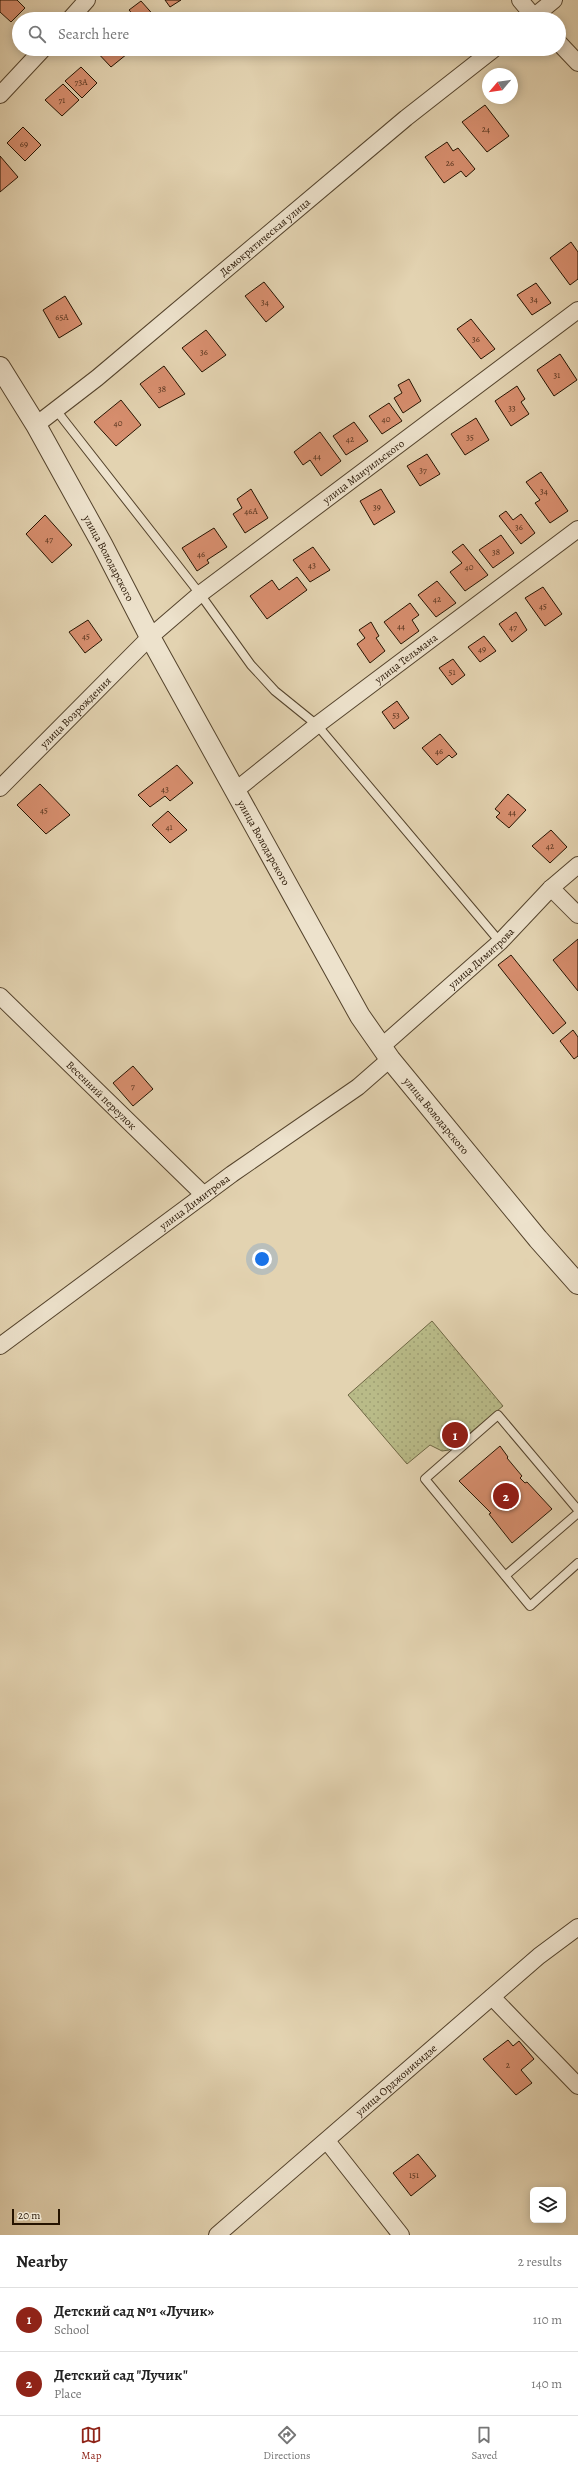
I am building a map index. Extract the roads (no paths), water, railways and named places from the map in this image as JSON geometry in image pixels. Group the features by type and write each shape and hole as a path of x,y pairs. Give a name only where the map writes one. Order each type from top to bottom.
{"street":[{"path":"76,12 87,0"},
{"path":"520,0 529,12"},
{"path":"541,12 554,0"},
{"path":"566,50 578,63"},
{"path":"0,95 36,56"},
{"name":"Демократическая улица","path":"36,425 97,378 406,118 485,56"},
{"name":"улица Мануильского","path":"150,637 200,594 578,310"},
{"name":"улица Володарского","path":"0,367 36,425 102,544 150,637 236,790 332,968 386,1053 538,1239 578,1284"},
{"name":"улица Тельмана","path":"236,790 317,725 578,529"},
{"name":"улица Возрождения","path":"0,788 150,637"},
{"name":"улица Димитрова","path":"0,1346 204,1195 358,1087 386,1053 500,942 551,888 578,865"},
{"path":"551,888 578,915"},
{"name":"Весенний переулок","path":"0,996 204,1195"},
{"name":"улица Орджоникидзе","path":"217,2235 539,1956 578,1927"},
{"path":"492,1997 578,2086"},
{"path":"327,2141 401,2235"}],"lane":[{"path":"56,410 200,594 251,665 274,691 317,725 500,942"},
{"path":"505,1576 578,1511 498,1415 425,1479 505,1576 530,1606 578,1564"}],"place":[{"name":"Детский сад №1 «Лучик»","path":"455,1435"},
{"name":"Детский сад \"Лучик\"","path":"506,1496"}]}
